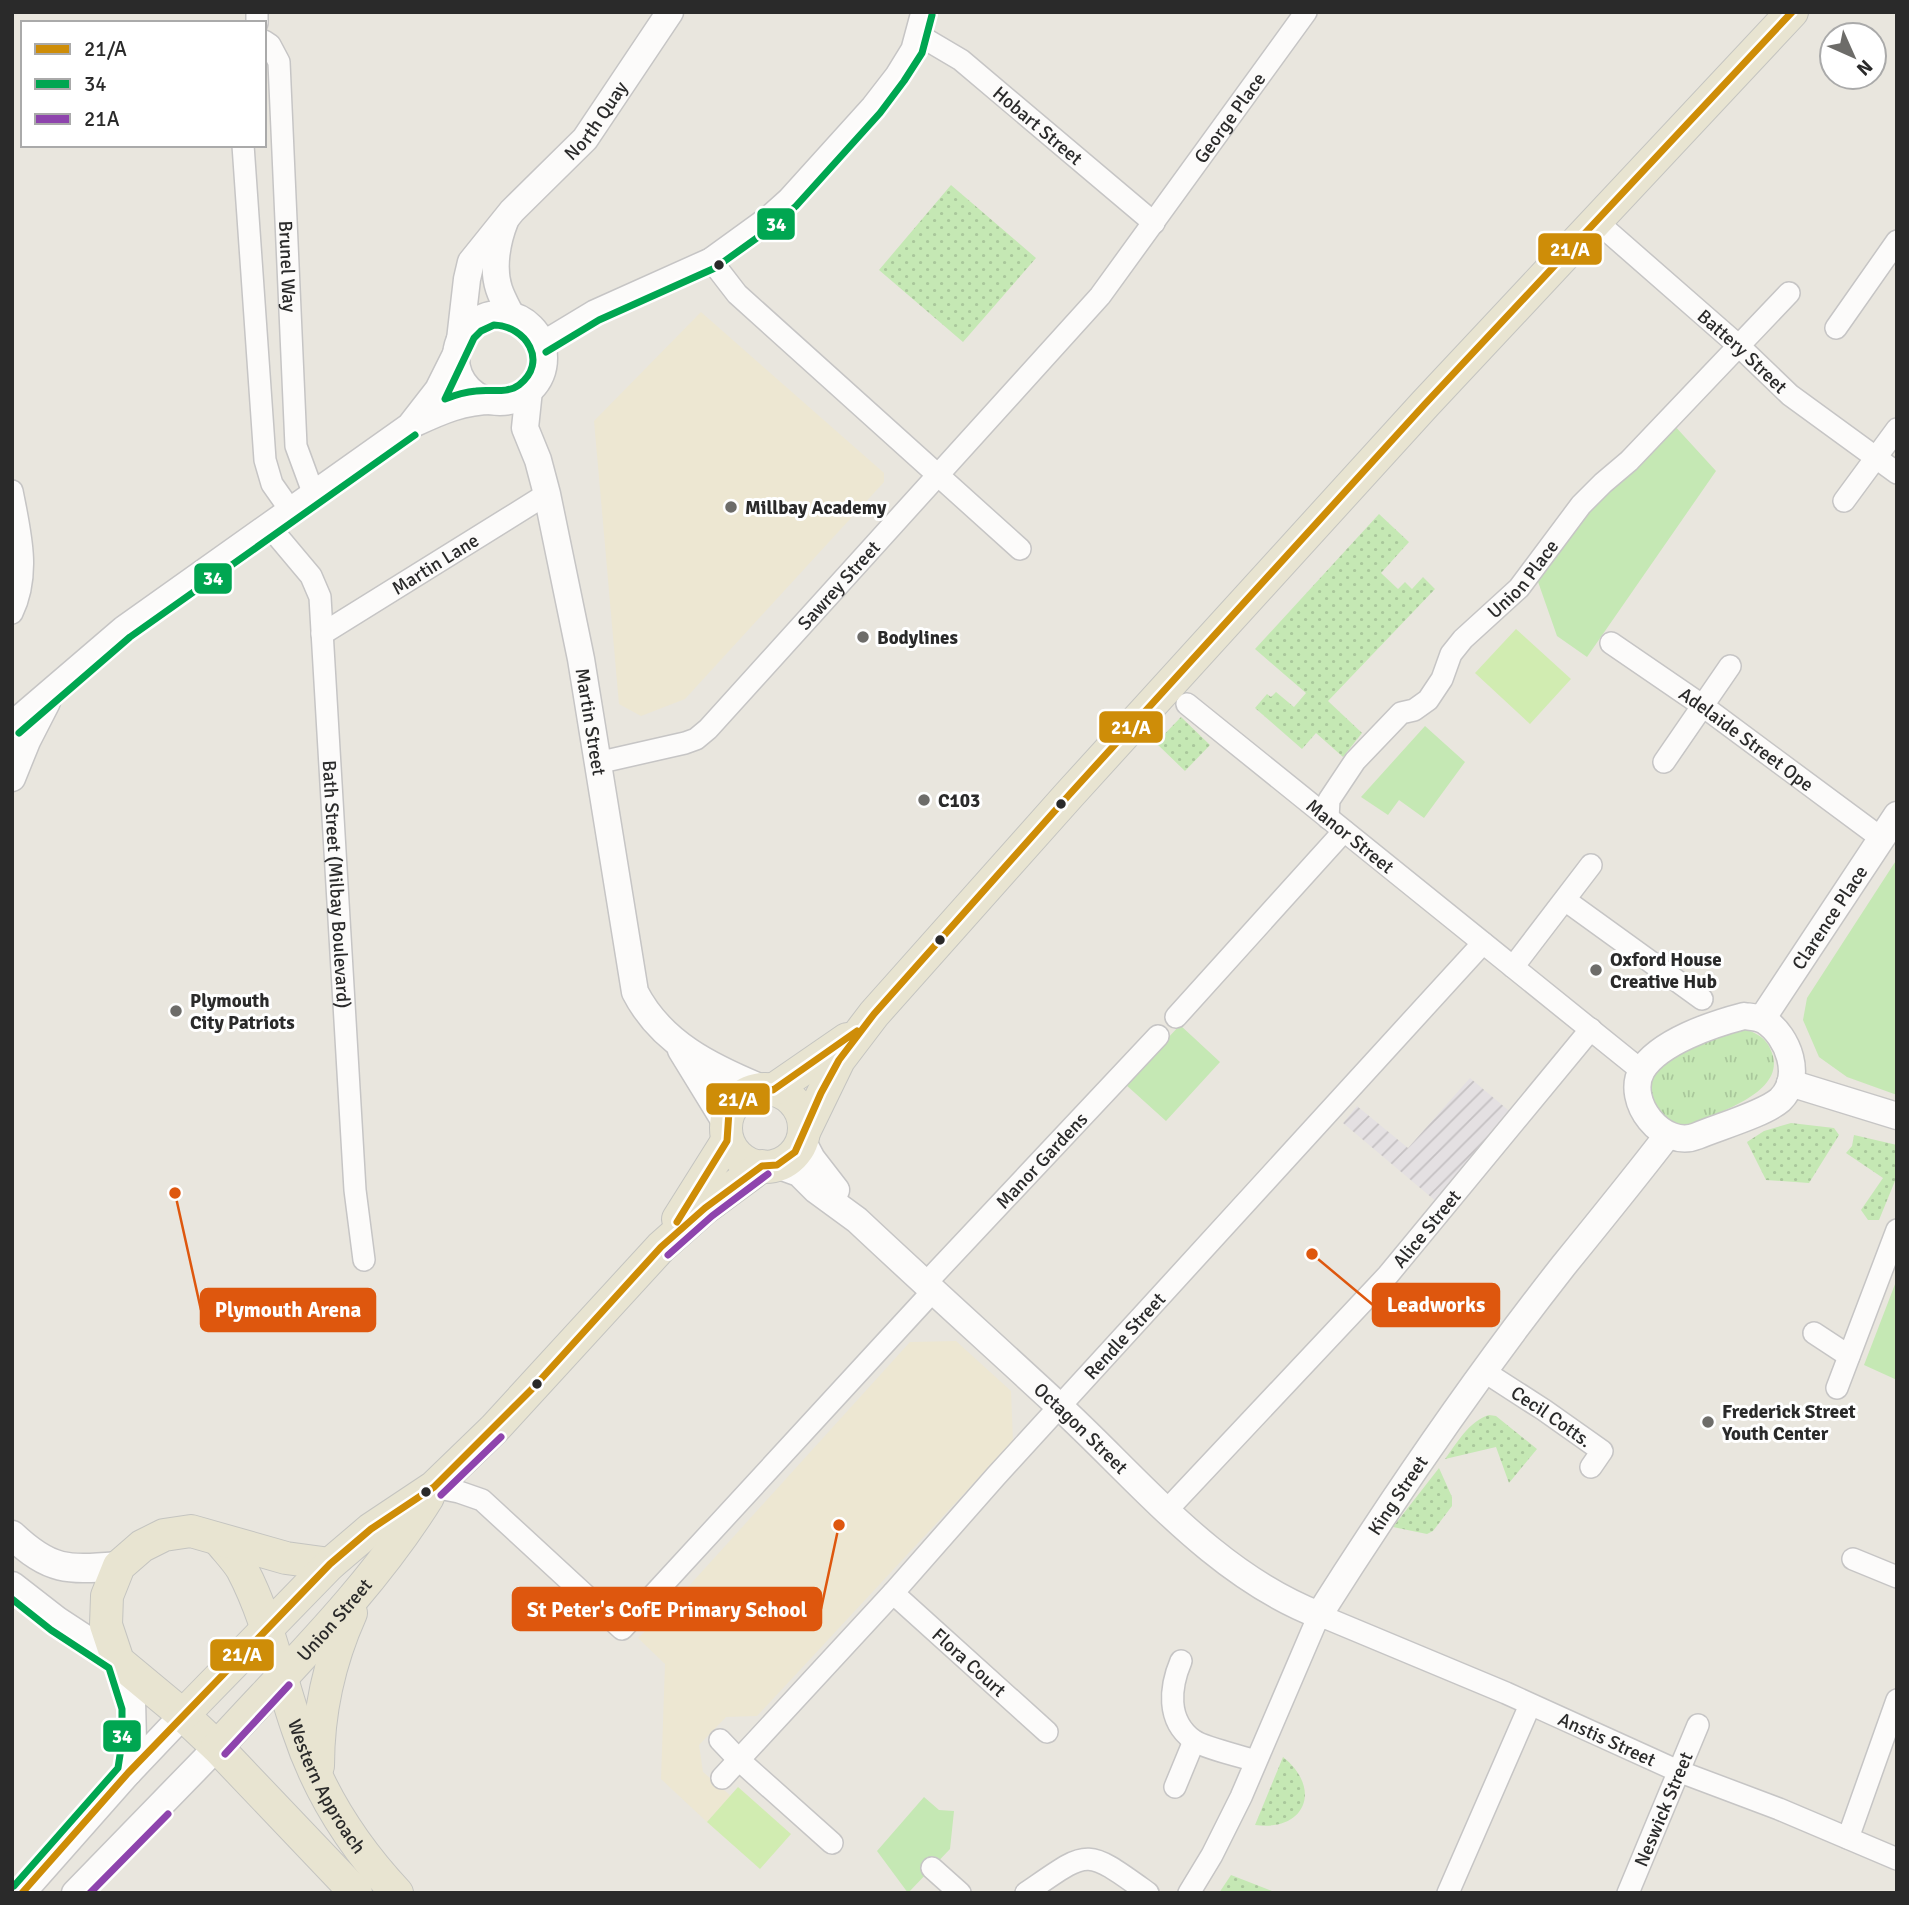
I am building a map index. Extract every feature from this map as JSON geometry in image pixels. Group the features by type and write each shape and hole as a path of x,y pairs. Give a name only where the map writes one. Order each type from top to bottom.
{"main road":[{"path":"863,1027 768,1089 740,1097 729,1111 727,1133 736,1155 748,1164 769,1166 795,1152 839,1060 863,1027 1069,795 1425,404 1792,12"},
{"path":"768,1089 793,1101 802,1118 802,1136"},
{"name":"Union Street","path":"661,1247 727,1133"},
{"name":"Union Street","path":"183,1715 330,1564 371,1529 434,1487 532,1389 661,1247 705,1208 769,1166"},
{"name":"Union Street","path":"217,1747 281,1678 403,1537 434,1487"},
{"path":"118,1661 106,1625 107,1596 119,1566 142,1546 164,1535 191,1531 286,1558 330,1564"},
{"path":"12,1535 34,1556 54,1565 82,1569 119,1566"},
{"path":"219,1540 241,1568 268,1628"},
{"path":"318,1778 318,1730 333,1654 358,1596 371,1575"},
{"path":"12,1586 57,1621 118,1661 183,1715"},
{"name":"Western Approach","path":"268,1628 299,1733 318,1778 354,1844 397,1893"},
{"name":"Western Approach","path":"183,1715 356,1893"}],"street":[{"name":"North Quay","path":"458,347 471,262 507,216 585,139 670,12"},
{"path":"541,343 594,311 710,258 749,232 788,198 872,106 896,75 912,48 922,12"},
{"name":"George Place","path":"1154,223 1306,12"},
{"name":"Hobart Street","path":"917,34 961,60 1154,223"},
{"name":"Brunel Way","path":"266,42 279,62 296,446 314,495"},
{"name":"Brunel Way","path":"243,147 265,460 280,519"},
{"name":"North Quay","path":"507,216 497,247 497,278 498,289 512,316"},
{"name":"Battery Street","path":"1596,221 1740,347 1790,395 1897,473"},
{"name":"Sawrey Street","path":"597,763 696,739 708,729 1100,296 1154,223"},
{"path":"1836,328 1897,241"},
{"path":"710,258 737,293 1020,549"},
{"name":"Union Place","path":"1336,824 1329,800 1355,761 1401,713 1415,710 1428,700 1442,679 1451,654 1463,639 1519,588 1581,505 1629,461 1789,293"},
{"path":"12,725 124,629 410,426 453,406 473,401 506,401 518,398 529,390 543,369 544,356 535,331 525,321 503,314 485,316 470,326 438,390 410,426"},
{"path":"458,347 457,367 470,390 493,401"},
{"name":"Martin Street","path":"529,390 525,428 538,460 547,494 580,659 635,992 645,1012 677,1042 708,1064 768,1089"},
{"path":"1844,501 1897,429"},
{"path":"12,491 21,538 23,571 20,596 12,613"},
{"name":"Martin Lane","path":"322,634 547,494"},
{"name":"Bath Street (Milbay Boulevard)","path":"280,519 320,597 355,1190 364,1260"},
{"name":"Adelaide Street Ope","path":"1611,643 1703,706 1881,838"},
{"path":"1664,762 1730,666"},
{"path":"12,778 27,741 53,692"},
{"name":"Manor Street","path":"1187,704 1642,1071"},
{"name":"Clarence Place","path":"1762,1019 1897,815"},
{"path":"1176,1017 1336,824"},
{"path":"1513,967 1591,864"},
{"path":"1565,900 1702,999"},
{"name":"Rendle Street","path":"722,1778 1483,943"},
{"path":"1744,1016 1762,1019 1777,1031 1789,1049 1791,1065 1790,1083 1781,1099 1762,1110 1687,1140 1667,1136 1655,1127 1638,1098 1642,1071 1656,1054 1684,1037 1744,1016"},
{"name":"Alice Street","path":"1167,1510 1388,1275 1591,1029"},
{"name":"Manor Gardens","path":"434,1487 482,1500 622,1629 1158,1037"},
{"name":"Martin Street","path":"677,1042 727,1133"},
{"path":"1790,1083 1897,1116"},
{"name":"Octagon Street","path":"802,1136 812,1159 857,1220"},
{"name":"King Street","path":"1189,1893 1218,1843 1319,1615 1367,1539 1485,1372 1564,1266 1667,1136"},
{"name":"Octagon Street","path":"769,1166 799,1173 816,1190 857,1220 1167,1510 1236,1569 1292,1605 1319,1615"},
{"path":"1837,1388 1897,1230"},
{"path":"1814,1333 1849,1356"},
{"name":"Cecil Cotts.","path":"1485,1372 1544,1409 1602,1451 1591,1467"},
{"path":"1853,1559 1897,1577"},
{"name":"Flora Court","path":"893,1593 1046,1732"},
{"name":"Anstis Street","path":"1319,1615 1678,1771 1897,1859"},
{"path":"118,1661 133,1709 133,1743 128,1773"},
{"path":"1181,1661 1171,1696 1176,1716 1194,1741 1255,1761"},
{"path":"1848,1838 1897,1700"},
{"path":"1448,1893 1530,1705"},
{"name":"Union Street","path":"22,1893 183,1715"},
{"name":"Neswick Street","path":"1628,1893 1698,1725"},
{"path":"720,1740 832,1843"},
{"path":"1175,1787 1194,1741"},
{"name":"Union Street","path":"75,1893 217,1747"},
{"path":"1026,1893 1072,1862 1089,1857 1108,1863 1148,1893"},
{"path":"932,1868 960,1893"}],"shaded area":[{"name":"Millbay Academy","path":"701,312 884,473 884,482 685,699 641,716 619,704 594,421"},
{"path":"1470,1078 1514,1115 1438,1203 1343,1123 1357,1106 1408,1148"},
{"path":"956,1341 1011,1391 1013,1441 757,1716 726,1717 699,1745 703,1772 731,1796 707,1822 661,1779 665,1664 638,1638 668,1609 910,1342"}],"green space":[{"path":"951,185 1036,258 963,342 879,270"},
{"path":"1673,424 1716,471 1587,657 1557,636 1536,576 1576,521"},
{"path":"1379,514 1409,542 1381,573 1398,589 1405,582 1412,589 1423,577 1435,589 1328,701 1362,733 1343,757 1316,733 1302,749 1255,708 1267,694 1271,697 1276,692 1294,707 1306,693 1255,649"},
{"path":"1516,629 1571,679 1530,724 1475,673"},
{"path":"1181,717 1210,745 1185,771 1156,743"},
{"path":"1425,726 1465,762 1424,818 1399,800 1388,815 1361,797"},
{"path":"1897,859 1897,1095 1847,1077 1819,1057 1803,1020 1807,998"},
{"path":"1180,1025 1220,1062 1166,1121 1125,1084"},
{"path":"1740,1028 1760,1036 1770,1047 1774,1067 1769,1079 1748,1098 1693,1123 1672,1123 1663,1117 1656,1110 1648,1090 1654,1070 1682,1051"},
{"path":"1791,1123 1834,1128 1839,1135 1809,1183 1766,1180 1747,1142 1764,1131"},
{"path":"1854,1135 1897,1145 1897,1176 1879,1220 1868,1220 1861,1210 1883,1178 1846,1153 1852,1146"},
{"path":"1897,1279 1897,1380 1864,1365"},
{"path":"1489,1415 1496,1416 1537,1449 1509,1483 1496,1447 1445,1459 1469,1427"},
{"path":"1439,1468 1452,1497 1452,1506 1433,1531 1427,1534 1393,1527"},
{"path":"1283,1757 1303,1782 1303,1806 1286,1822 1255,1825"},
{"path":"738,1787 791,1834 760,1869 707,1822"},
{"path":"924,1797 939,1810 954,1811 950,1849 908,1893 877,1851"},
{"path":"1231,1875 1277,1893 1219,1893"}],"transit line":[{"name":"21/A","path":"22,1893 128,1773 330,1564 371,1529 434,1487 532,1389 661,1247 705,1208 762,1166 777,1165 795,1152 839,1060 874,1014 1425,404 1792,12"},
{"name":"34","path":"546,352 599,320 715,268 775,225 796,206 880,113 904,81 922,53 932,15"},
{"name":"34","path":"494,325 505,327 524,338 533,356 528,376 514,388 472,391 445,399 474,338 494,325"},
{"name":"34","path":"19,733 130,637 415,435"},
{"name":"21/A","path":"677,1222 727,1141 729,1111 740,1097 762,1088 773,1090 857,1031"},
{"name":"21A","path":"668,1255 712,1216 768,1174"},
{"name":"21A","path":"441,1495 501,1437"},
{"name":"34","path":"12,1599 51,1630 109,1668 122,1709 122,1742 118,1768 14,1886"},
{"name":"21A","path":"225,1754 289,1685"},
{"name":"21A","path":"90,1893 168,1814"}],"place":[{"name":"Millbay Academy","path":"731,507"},
{"name":"Bodylines","path":"863,637"},
{"name":"C103","path":"924,800"},
{"name":"Oxford House Creative Hub","path":"1596,970"},
{"name":"Plymouth City Patriots","path":"176,1011"},
{"name":"Plymouth Arena","path":"175,1193"},
{"name":"Leadworks","path":"1312,1254"},
{"name":"Frederick Street Youth Center","path":"1708,1422"},
{"name":"St Peter's CofE Primary School","path":"839,1525"}]}
